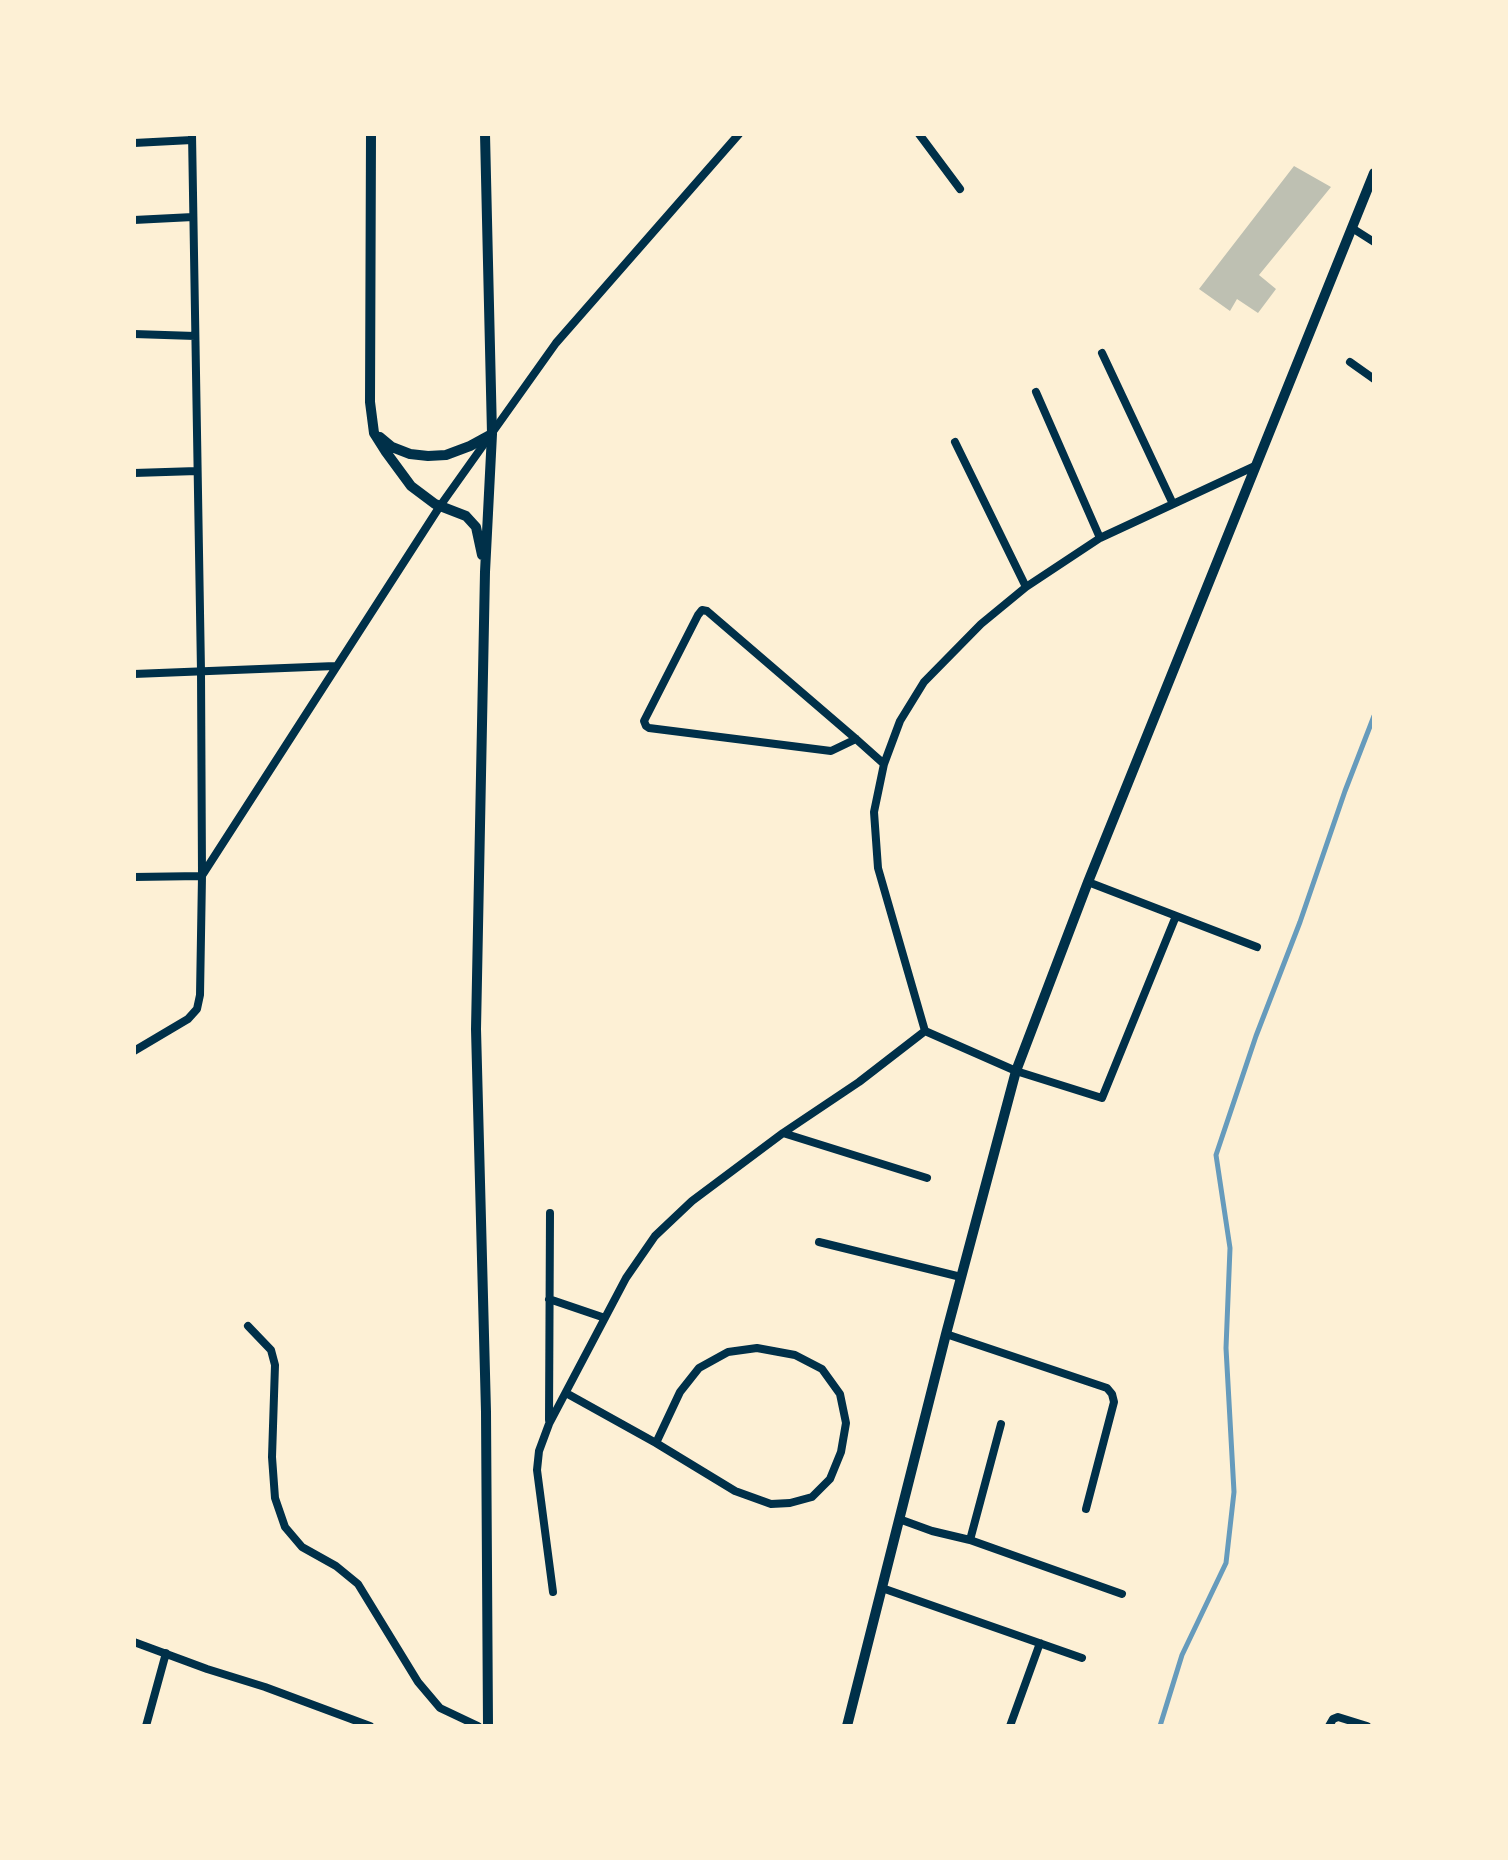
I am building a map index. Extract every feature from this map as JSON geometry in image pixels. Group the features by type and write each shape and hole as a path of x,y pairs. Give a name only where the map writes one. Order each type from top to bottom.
{"street":[{"path":"371,134 370,402 374,433 411,486 440,506 466,516 476,527 485,572"},
{"path":"485,134 492,434 485,572 476,1029 486,1412 488,1726"},
{"path":"202,876 440,506 556,343 739,134"},
{"path":"919,134 960,189"},
{"path":"134,143 192,137 202,876 200,995 197,1009 188,1019 134,1051"},
{"path":"847,1726 1016,1071 1088,882 1374,173"},
{"path":"134,220 193,217"},
{"path":"1352,228 1374,242"},
{"path":"134,334 195,336"},
{"path":"1102,353 1173,504"},
{"path":"1350,362 1374,379"},
{"path":"1036,392 1100,538"},
{"path":"374,433 392,447 410,454 428,456 446,455 492,434"},
{"path":"955,442 1026,587"},
{"path":"925,1031 878,868 874,812 884,764 900,721 924,682 981,624 1026,587 1100,538 1255,466"},
{"path":"134,473 197,471"},
{"path":"856,739 831,751 649,728 644,721 702,610 707,611 856,739 884,764"},
{"path":"134,674 335,666"},
{"path":"134,877 202,876"},
{"path":"1088,882 1257,947"},
{"path":"925,1031 1016,1071 1102,1098 1176,916"},
{"path":"553,1592 537,1470 539,1451 549,1424 626,1278 655,1236 692,1201 925,1031"},
{"path":"783,1133 927,1178"},
{"path":"549,1424 550,1213"},
{"path":"819,1242 961,1277"},
{"path":"549,1299 605,1318"},
{"path":"248,1326 271,1350 275,1365 272,1457 275,1498 285,1527 302,1547 336,1566 358,1584 418,1682 440,1708 478,1726"},
{"path":"946,1334 1107,1388 1112,1394 1114,1402 1086,1509"},
{"path":"566,1393 735,1491 771,1504 812,1497 830,1479 841,1452 846,1423 840,1394 822,1369 795,1355 757,1348 728,1352 699,1368 680,1392 656,1443"},
{"path":"970,1540 1001,1424"},
{"path":"899,1519 970,1540 1122,1594"},
{"path":"882,1588 1082,1658"},
{"path":"134,1642 370,1726"},
{"path":"1010,1726 1040,1643"},
{"path":"146,1726 166,1653"},
{"path":"1329,1726 1338,1717 1367,1726"}],"building":[{"path":"1294,166 1331,187 1259,275 1276,289 1258,313 1237,299 1230,311 1199,289"}],"waterway":[{"path":"1160,1726 1182,1655 1226,1563 1234,1492 1226,1348 1230,1248 1216,1155 1256,1036 1374,716"}]}
